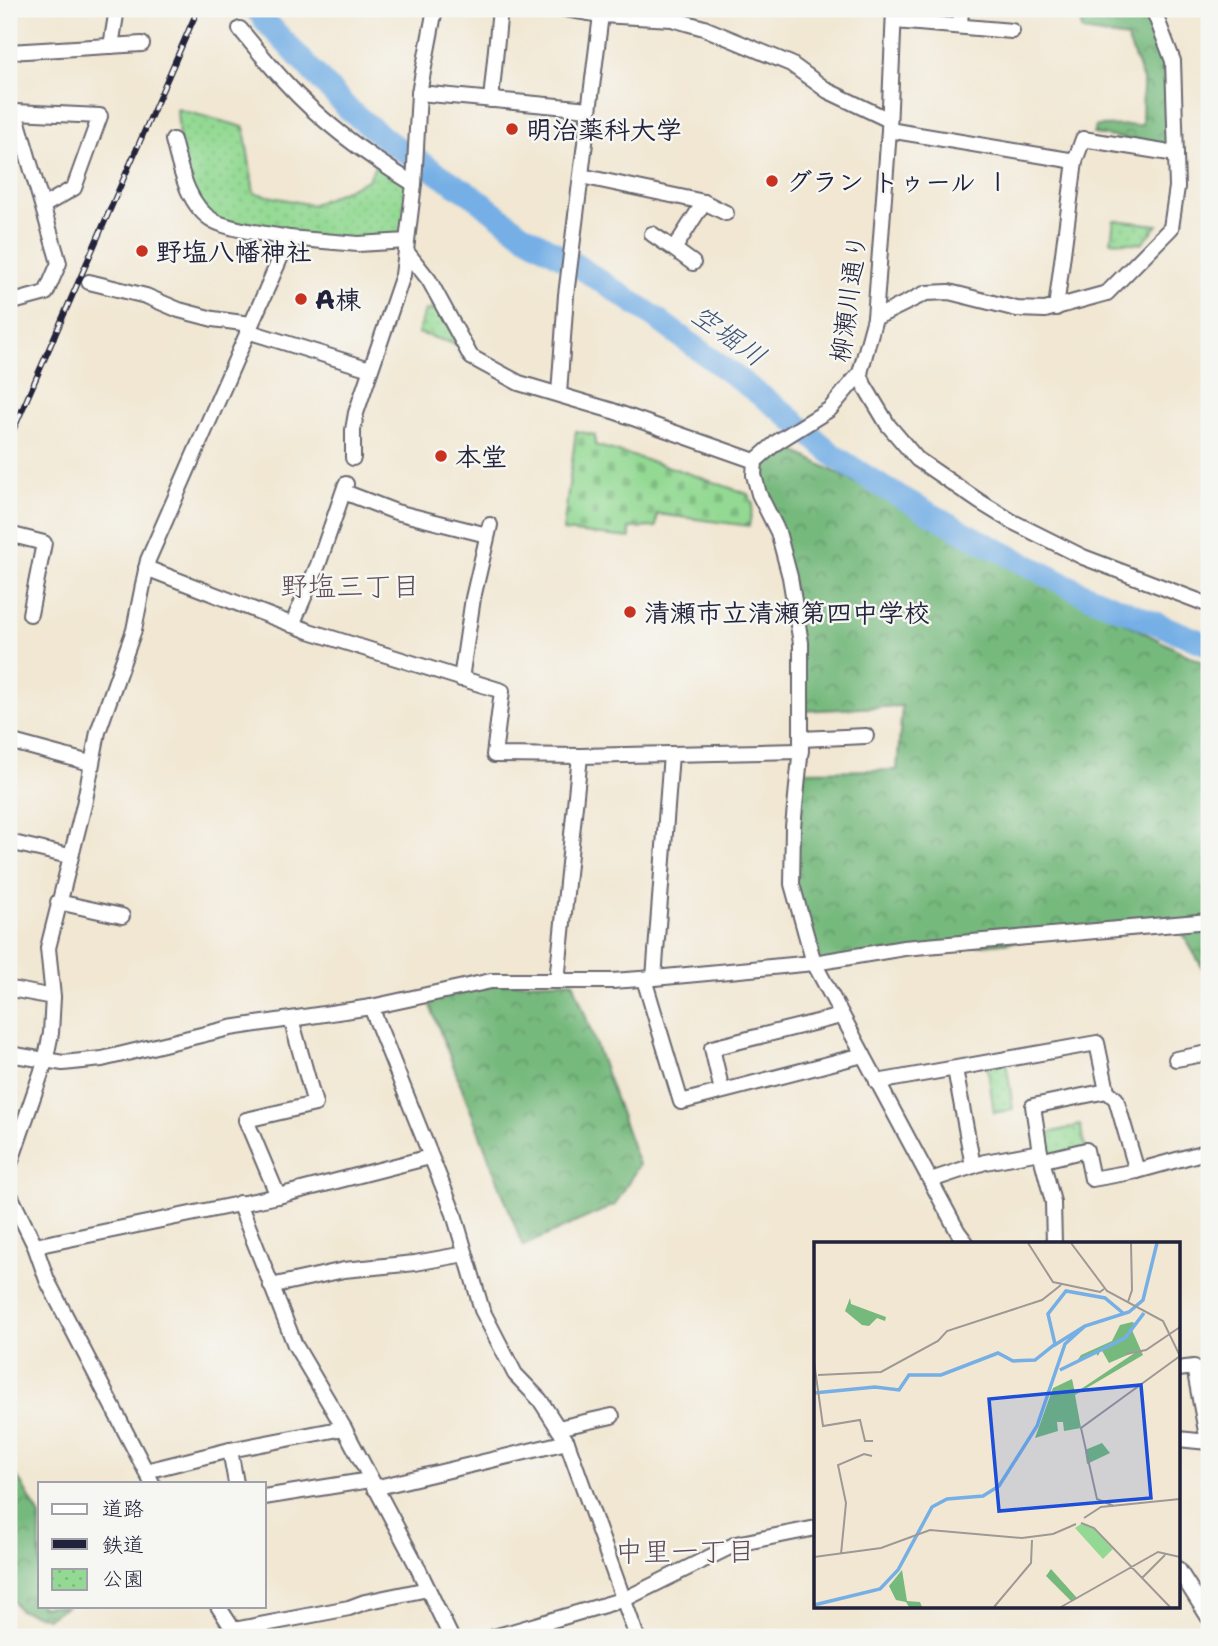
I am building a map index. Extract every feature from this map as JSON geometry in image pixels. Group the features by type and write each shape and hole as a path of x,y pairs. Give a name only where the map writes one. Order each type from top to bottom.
{"street":[{"path":"111,46 117,9"},
{"path":"353,458 356,413 403,275 414,182 419,93 435,9"},
{"path":"491,100 500,9"},
{"path":"565,9 672,19 704,28 782,59 828,91 889,125 1075,161"},
{"path":"960,26 961,9"},
{"path":"875,318 926,293 949,292 1017,309 1045,310 1107,293 1171,228 1177,187 1173,61 1153,9"},
{"path":"559,394 567,292 601,12"},
{"path":"895,15 1012,31"},
{"name":"柳瀬川通り","path":"895,15 875,318 860,373 870,395 903,444 917,459 951,484 1011,521 1083,557 1209,605"},
{"path":"240,29 286,83 339,133 414,182"},
{"path":"9,52 142,44"},
{"path":"419,93 589,109"},
{"path":"9,303 46,293 59,263 12,113 100,116 74,188 43,206"},
{"path":"1056,308 1075,161 1083,139 1176,154"},
{"path":"173,140 185,183 194,202 215,222 289,238 407,246"},
{"path":"581,176 704,202 726,214"},
{"path":"674,248 704,202"},
{"path":"652,234 693,264"},
{"path":"9,1167 45,1062 51,1033 53,997 48,947 84,805 98,732 134,630 147,564 289,238"},
{"path":"407,246 471,357 519,383 559,394 755,461"},
{"path":"89,282 139,294 179,310 248,327 370,369"},
{"path":"860,373 830,409 777,442 755,461 754,475 778,532 790,577 801,643 801,745 793,827 792,884 814,963 966,1242"},
{"path":"292,625 318,565 345,488 396,512 488,530 473,598 460,679"},
{"path":"9,534 44,543 30,614"},
{"path":"147,564 292,625 502,691 494,755 671,754 801,745 866,736"},
{"path":"9,741 90,763"},
{"path":"671,754 649,978 681,1102 863,1055"},
{"path":"557,981 580,756"},
{"path":"9,842 69,856"},
{"path":"58,902 122,916"},
{"path":"9,1054 63,1063 102,1059 198,1035 371,1007 492,981 649,978 814,963 904,948 1209,921"},
{"path":"11,989 53,997"},
{"path":"371,1007 454,1214 482,1310 514,1374 540,1400 567,1442 637,1637"},
{"path":"722,1091 712,1048 841,1016"},
{"path":"278,1196 246,1120 315,1104 291,1019"},
{"path":"877,1082 1097,1043 1107,1091 1116,1099 1137,1171"},
{"path":"1176,1059 1209,1053"},
{"path":"955,1069 973,1166"},
{"path":"1054,1242 1053,1202 1032,1106 1107,1091"},
{"path":"931,1180 973,1166 1086,1150 1092,1179 1137,1171 1209,1151"},
{"path":"35,1246 278,1196 430,1157"},
{"path":"9,1193 35,1246 47,1280 149,1477 230,1450 344,1429"},
{"path":"239,1203 295,1345 344,1429 451,1637"},
{"path":"271,1286 344,1270 415,1263 465,1254"},
{"path":"1180,1369 1194,1367 1208,1442 1180,1439"},
{"path":"558,1428 612,1416"},
{"path":"266,1497 372,1484 567,1442"},
{"path":"230,1450 236,1482"},
{"path":"494,1637 625,1599 736,1544 814,1528"},
{"path":"1180,1572 1209,1618"},
{"path":"219,1608 236,1634 428,1589"}],"green space":[{"path":"1079,9 1146,9 1165,61 1170,145 1093,134 1096,126 1142,125 1143,80 1127,38 1082,31"},
{"path":"177,109 244,127 254,193 312,205 368,180 378,160 414,184 407,241 358,244 215,222 194,202 179,138"},
{"path":"1114,220 1158,225 1141,244 1111,241"},
{"path":"434,300 459,345 418,333 425,310 431,311"},
{"path":"576,431 595,435 595,445 748,494 753,504 749,526 657,514 656,527 629,528 630,538 563,531"},
{"path":"777,442 1209,666 1209,921 814,963 792,884 799,771 897,770 902,706 801,711 801,643 755,461"},
{"path":"1202,929 1209,938 1209,979 1181,931"},
{"path":"573,981 639,1165 615,1205 523,1246 426,995 466,985"},
{"path":"1006,1060 1013,1109 994,1113 987,1063"},
{"path":"1080,1125 1086,1150 1044,1160 1038,1136"},
{"path":"17,1476 38,1513 38,1608 64,1608 47,1618 19,1610 9,1594 9,1477"}],"waterway":[{"name":"空堀川","path":"256,9 348,109 389,142 473,196 521,233 646,311 786,414 836,457 881,486 971,536 1084,594 1209,645"}],"railway":[{"path":"9,440 198,9"}],"place":[{"name":"明治薬科大学","path":"512,129"},
{"name":"グラン トゥール Ⅰ","path":"772,181"},
{"name":"野塩八幡神社","path":"142,251"},
{"name":"A棟","path":"301,299"},
{"name":"本堂","path":"441,456"},
{"name":"清瀬市立清瀬第四中学校","path":"630,612"}],"district":[{"name":"野塩三丁目","path":"350,586"},
{"name":"中里一丁目","path":"685,1551"}]}
